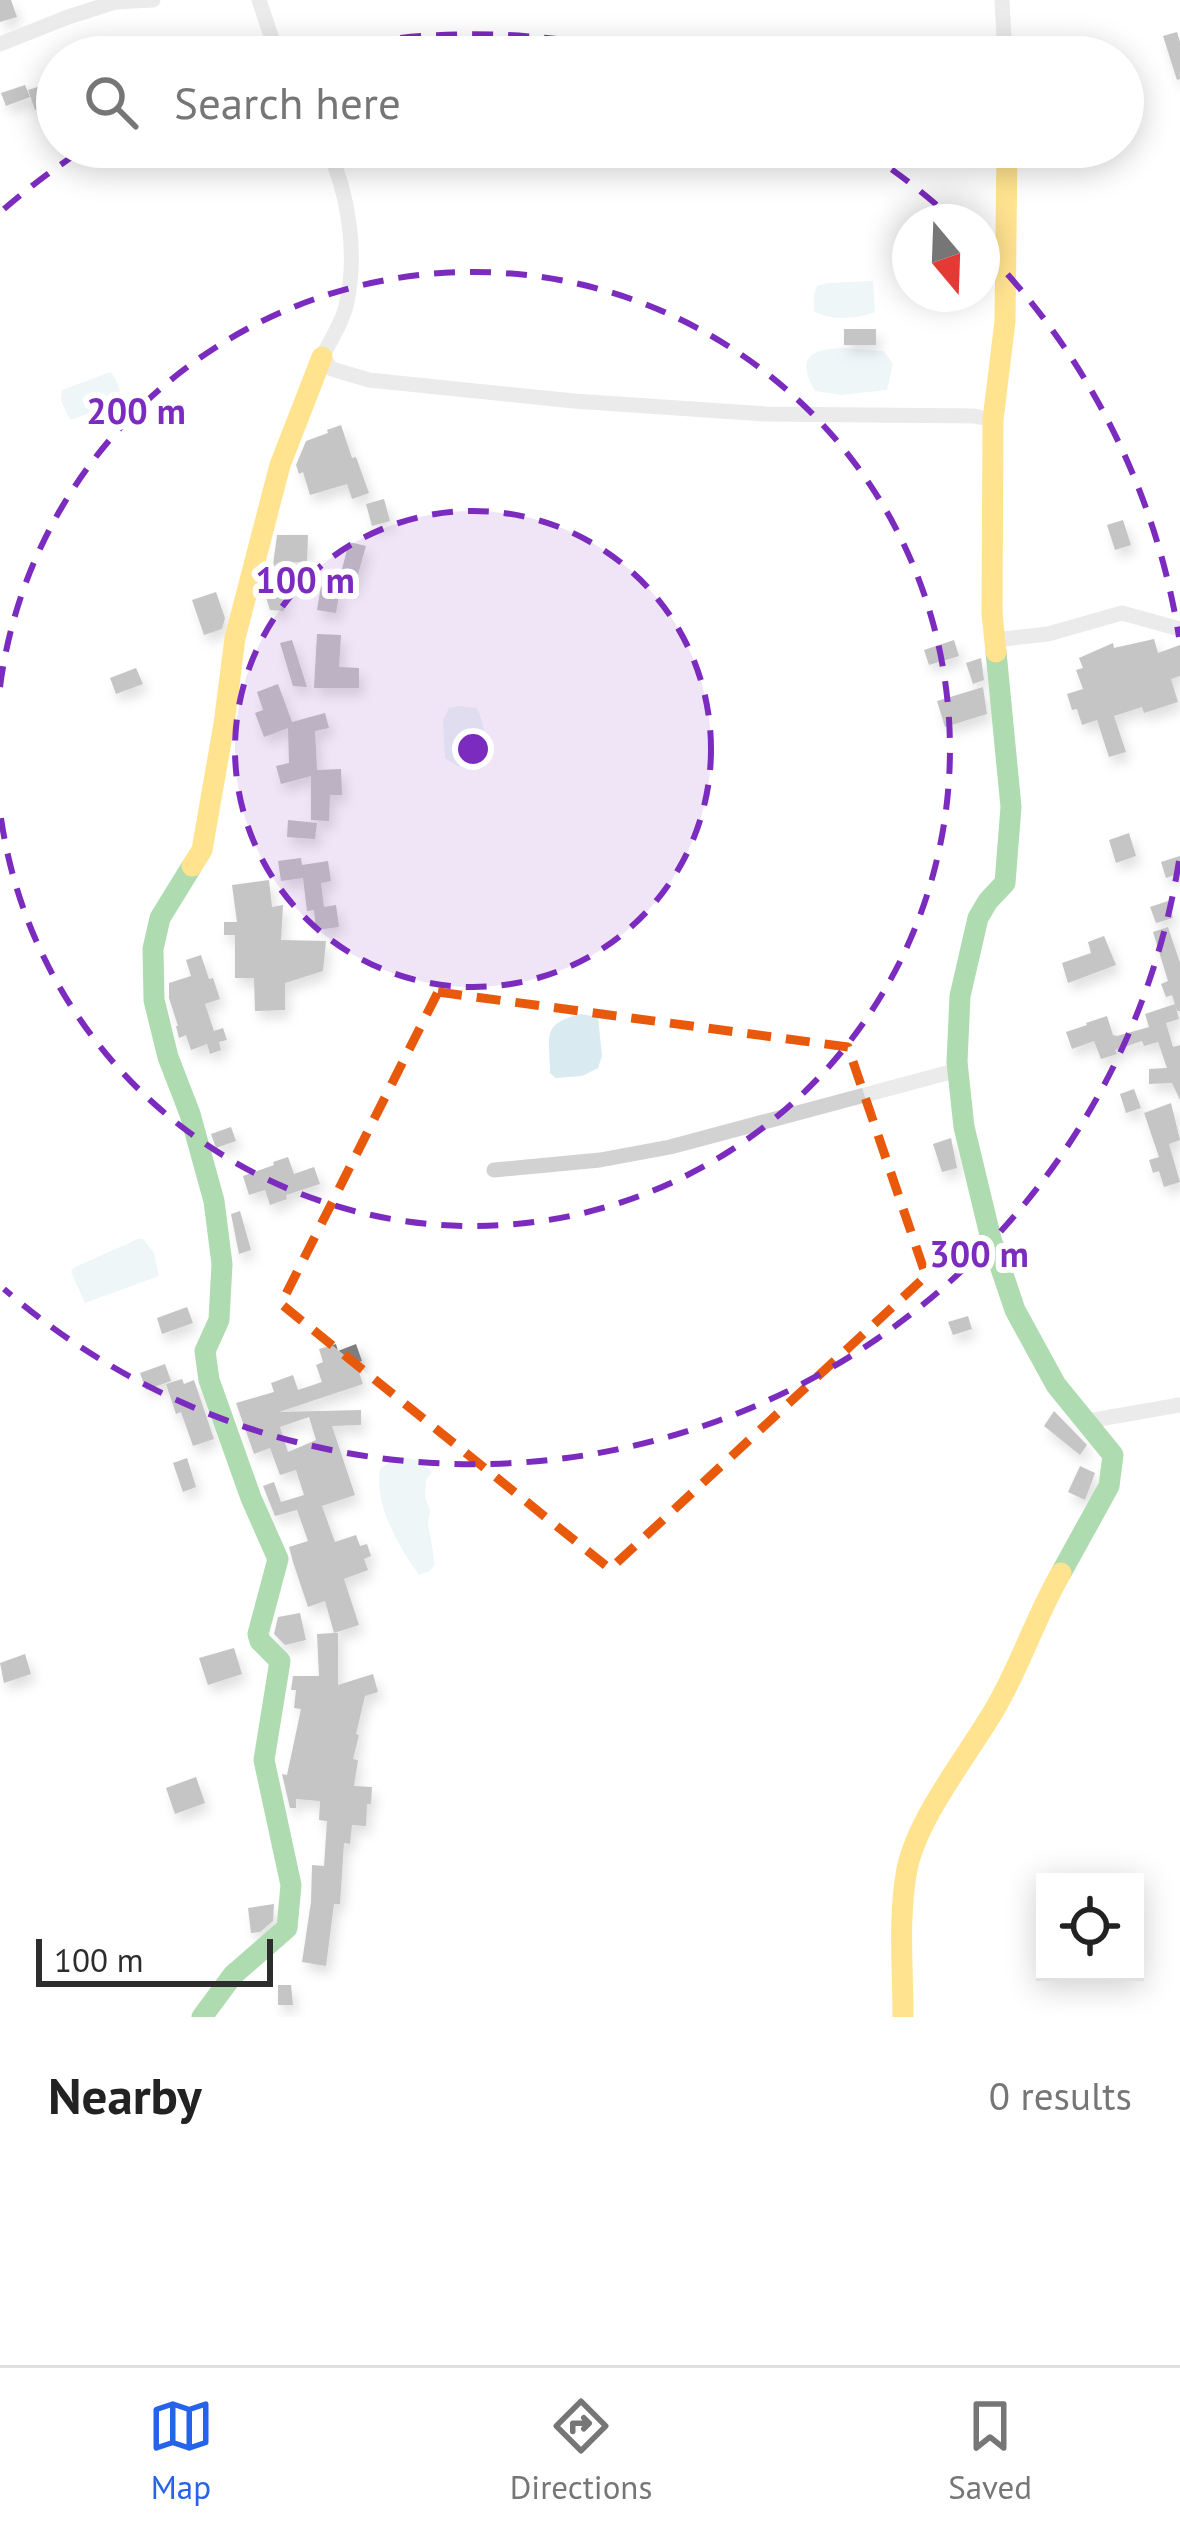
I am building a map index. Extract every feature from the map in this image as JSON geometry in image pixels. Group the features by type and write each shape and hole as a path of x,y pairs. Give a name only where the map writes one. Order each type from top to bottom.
{"street":[{"path":"0,44 116,2 153,0"},
{"path":"259,0 271,36"},
{"path":"1002,0 1004,36"},
{"path":"202,2017 233,1975 287,1928 291,1885 263,1760 280,1661 259,1634 278,1559 209,1380 206,1351 219,1320 222,1264 214,1201 154,1000 153,949 160,917 202,850 235,638 280,465 346,309 350,222 333,168"},
{"path":"903,2017 902,1908 908,1864 923,1826 999,1702 1044,1602 1109,1486 1113,1455 1060,1393 1026,1334 999,1269 972,1174 958,1096 959,997 976,918 988,897 1005,883 1011,807 994,640 993,420 1005,321 1007,168"},
{"path":"322,357 332,369 369,380 574,400 766,414 904,414 993,420"},
{"path":"994,640 1048,634 1122,614 1180,629"},
{"path":"494,1170 600,1160 670,1147 958,1070"},
{"path":"1088,1421 1180,1405"}],"highlighted area":[{"path":"438,992 848,1047 926,1276 610,1569 281,1304"}],"shaded area":[{"path":"873,281 875,312 844,318 814,311 817,286"},
{"path":"844,348 884,351 893,364 887,390 841,395 815,391 807,370 810,357"},
{"path":"110,372 120,402 70,420 61,401 62,390"},
{"path":"449,708 477,708 484,744 476,757 457,766 445,758 443,720"},
{"path":"581,1014 598,1017 602,1056 598,1068 582,1076 556,1078 550,1073 550,1034 559,1022"},
{"path":"138,1239 154,1253 159,1276 85,1303 73,1268"},
{"path":"406,1458 419,1460 432,1472 425,1496 435,1564 419,1575 396,1538 379,1483 380,1469"}],"building":[{"path":"0,0 11,0 17,17 0,22"},
{"path":"1177,32 1180,79 1177,80 1163,36"},
{"path":"25,85 30,97 6,106 1,93"},
{"path":"36,88 35,110 28,90"},
{"path":"844,329 876,329 876,345 844,345"},
{"path":"341,425 369,493 352,499 347,484 310,495 296,465 306,441"},
{"path":"384,499 390,521 372,526 366,504"},
{"path":"1123,520 1131,545 1115,550 1107,525"},
{"path":"277,535 308,535 307,562 293,562 284,611 270,610 263,588 273,565"},
{"path":"349,542 366,546 354,588 338,585"},
{"path":"321,586 340,589 336,613 317,610"},
{"path":"216,592 225,618 222,629 204,635 192,600"},
{"path":"317,634 341,635 339,667 359,668 359,688 314,688"},
{"path":"1154,639 1158,653 1180,645 1180,676 1171,679 1178,702 1114,716 1126,752 1109,757 1097,720 1082,725 1067,694 1083,689 1076,670 1083,668 1079,658 1113,643 1114,648"},
{"path":"292,640 307,687 293,686 280,643"},
{"path":"954,640 959,656 929,665 924,650"},
{"path":"981,658 984,680 973,684 966,663"},
{"path":"136,668 143,684 116,694 110,678"},
{"path":"278,684 292,722 325,713 329,728 315,731 317,770 341,769 342,795 330,795 329,821 311,820 311,776 281,784 276,766 289,763 288,728 264,737 255,713 263,710 257,692"},
{"path":"983,687 987,714 945,727 937,701"},
{"path":"288,820 317,823 315,839 287,837"},
{"path":"1129,833 1136,856 1116,863 1109,840"},
{"path":"1180,856 1180,873 1166,878 1161,862"},
{"path":"301,858 302,865 328,861 331,881 321,883 324,907 336,905 339,927 316,930 314,910 307,911 303,878 281,881 278,861"},
{"path":"269,880 272,907 283,905 281,940 326,941 323,971 285,983 285,1010 255,1011 254,978 235,978 235,935 224,935 224,922 237,922 232,885"},
{"path":"1168,901 1173,918 1156,923 1150,907"},
{"path":"1168,927 1180,963 1180,1011 1161,984 1168,981 1153,932"},
{"path":"1104,936 1116,965 1068,983 1062,963 1091,953 1088,942"},
{"path":"201,955 220,999 205,1004 214,1031 223,1028 227,1040 219,1042 221,1050 210,1054 207,1044 191,1050 186,1035 179,1038 169,998 169,983 191,976 186,960"},
{"path":"1175,1004 1179,1019 1166,1023 1173,1047 1180,1045 1180,1100 1172,1083 1149,1084 1149,1069 1167,1068 1158,1042 1144,1046 1142,1041 1101,1059 1094,1041 1072,1049 1066,1032 1107,1016 1117,1036 1149,1027 1145,1014"},
{"path":"1134,1089 1141,1108 1126,1113 1120,1094"},
{"path":"1171,1103 1180,1140 1169,1144 1180,1182 1164,1187 1149,1160 1159,1157 1144,1113"},
{"path":"231,1127 236,1141 216,1148 211,1134"},
{"path":"951,1138 957,1168 942,1172 933,1144"},
{"path":"288,1157 294,1174 314,1167 320,1184 270,1205 265,1190 249,1195 243,1176"},
{"path":"240,1211 251,1250 239,1254 231,1214"},
{"path":"187,1307 193,1323 162,1334 157,1318"},
{"path":"968,1316 972,1329 953,1335 948,1322"},
{"path":"336,1344 338,1351 356,1344 363,1384 279,1412 361,1410 361,1425 332,1426 355,1495 322,1506 335,1542 356,1535 360,1546 367,1544 371,1556 364,1559 368,1570 344,1579 359,1625 334,1633 325,1601 308,1607 289,1547 308,1541 297,1510 275,1516 263,1486 274,1482 281,1502 304,1495 296,1470 280,1475 270,1448 254,1454 236,1403 274,1392 271,1383 293,1375 298,1390 322,1382 316,1365 323,1362 319,1349","holes":["309,1417 316,1440 288,1452 280,1427"]},
{"path":"165,1364 171,1381 146,1390 140,1373"},
{"path":"182,1379 184,1384 194,1380 214,1439 193,1446 166,1384"},
{"path":"1054,1411 1087,1445 1080,1455 1044,1426"},
{"path":"187,1458 196,1487 183,1492 173,1463"},
{"path":"1080,1466 1095,1473 1085,1500 1068,1492"},
{"path":"300,1613 306,1640 285,1645 274,1634 278,1617"},
{"path":"338,1633 338,1685 373,1674 378,1692 365,1696 353,1759 358,1760 354,1786 372,1787 371,1804 367,1804 366,1826 352,1825 350,1844 344,1843 340,1904 334,1904 326,1966 302,1962 312,1865 324,1866 327,1821 319,1820 320,1801 296,1799 296,1808 290,1808 282,1774 287,1775 301,1709 294,1708 293,1676 319,1676 317,1634"},
{"path":"234,1648 242,1674 208,1685 199,1658"},
{"path":"25,1654 31,1674 4,1683 0,1663"},
{"path":"196,1777 205,1803 175,1814 166,1788"},
{"path":"274,1904 273,1921 251,1933 248,1908"},
{"path":"278,1985 291,1985 293,2005 278,2005"}],"traffic: fast":[{"path":"996,652 1011,807 1005,883 978,918 960,996 957,1062 964,1127 991,1239 1015,1310 1056,1385 1113,1455 1109,1486 1061,1573"},
{"path":"192,866 160,918 153,949 154,1000 214,1201 222,1264 219,1320 205,1351 209,1380 278,1559 258,1634 280,1661 264,1760 291,1885 287,1928 233,1975 202,2017"}],"traffic: slow":[{"path":"996,652 993,420 1005,321 1007,168"},
{"path":"192,866 202,850 235,638 280,465 322,357"},
{"path":"903,2017 903,1905 913,1849 933,1807 1005,1691 1061,1573"}]}
